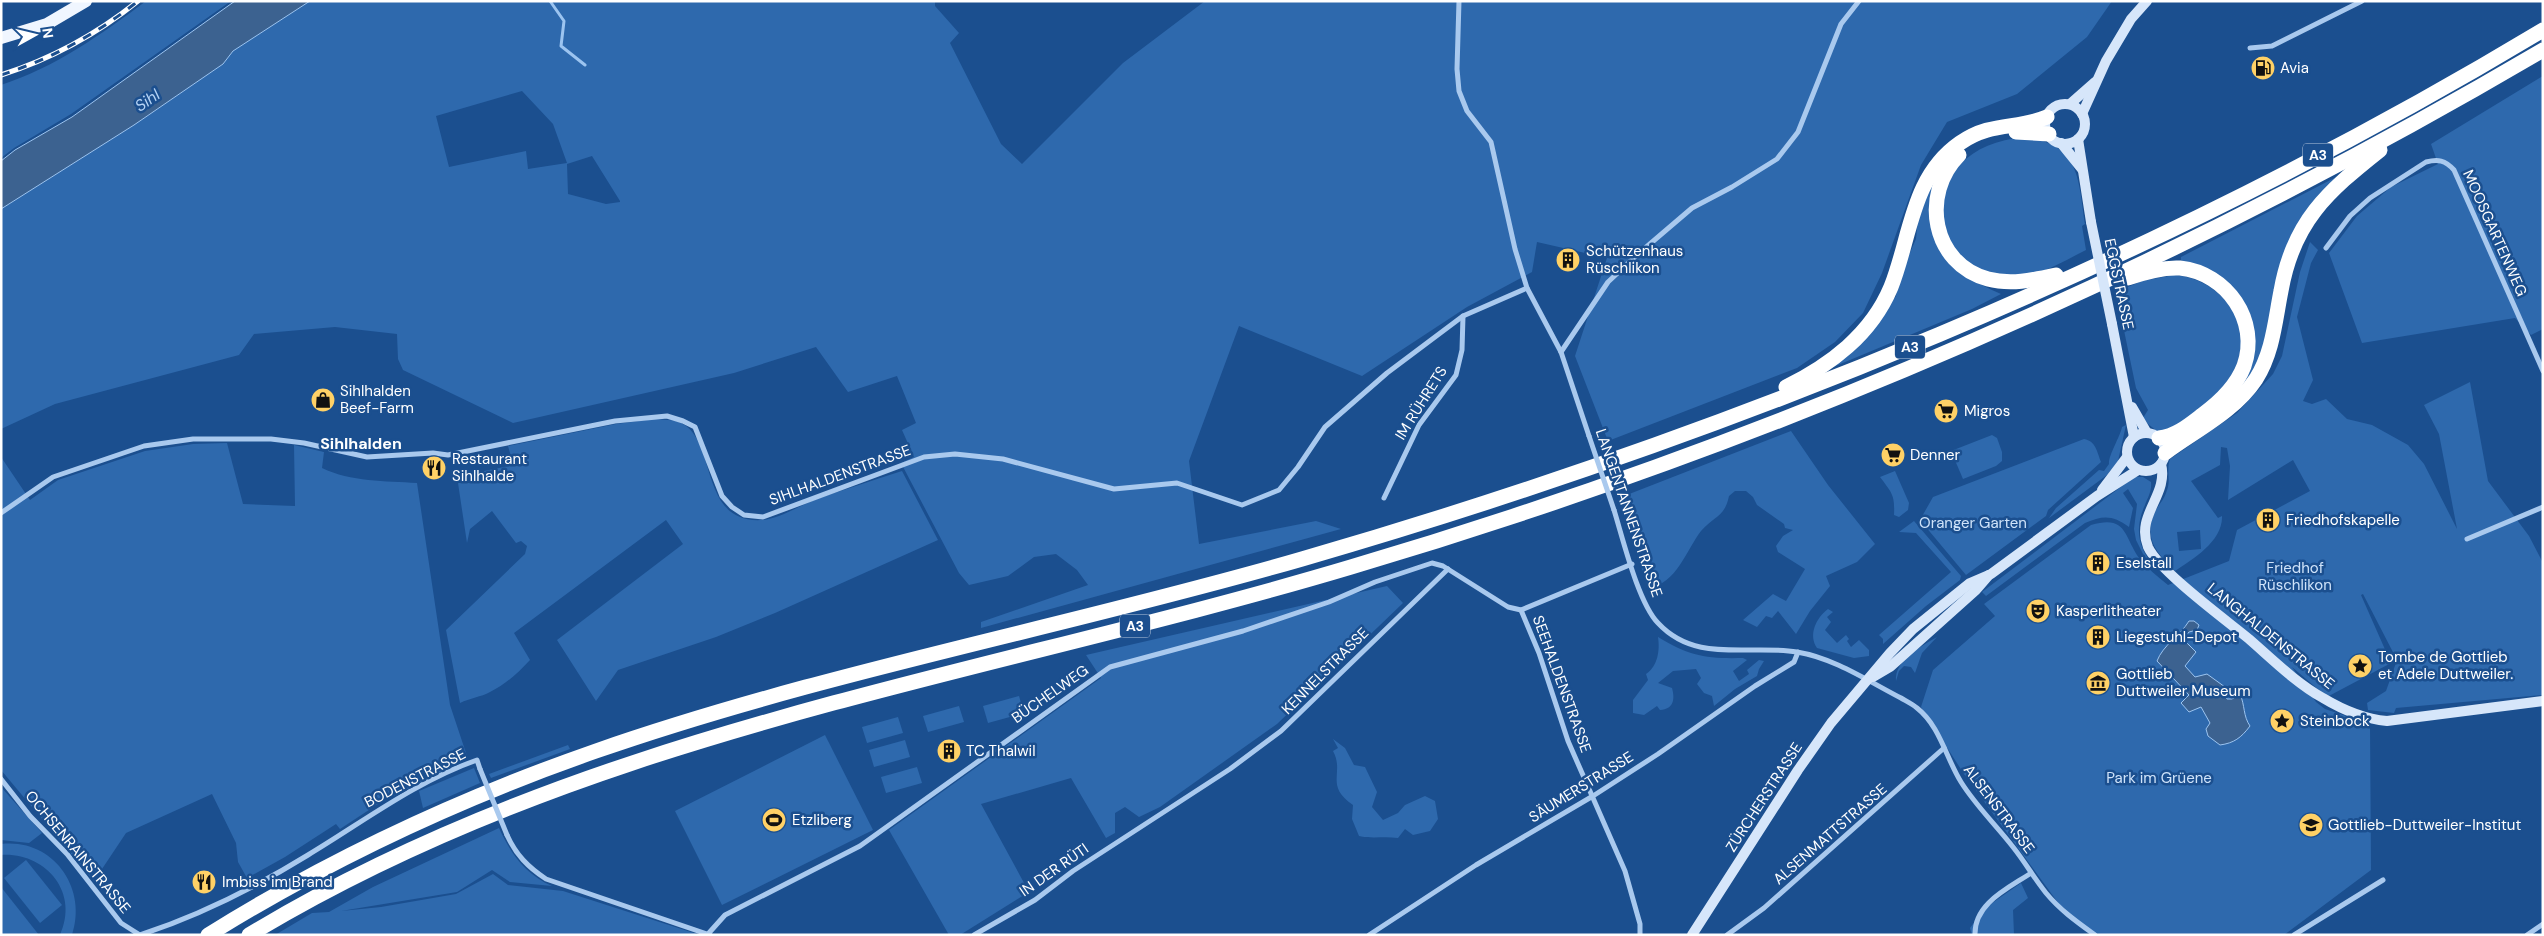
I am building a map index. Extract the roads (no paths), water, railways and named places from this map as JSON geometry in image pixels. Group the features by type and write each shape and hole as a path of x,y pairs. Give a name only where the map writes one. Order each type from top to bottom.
{"highway":[{"name":"A3","path":"208,935 292,886 392,834 476,796 600,749 809,687 1125,607 1281,565 1422,523 1598,464 1879,360 2087,268 2304,162 2543,30"},
{"name":"A3","path":"249,935 319,895 406,851 509,806 600,772 800,711 1180,615 1352,567 1453,536 1628,476 1779,420 1872,384 2074,295 2255,207 2410,125 2543,50"},
{"path":"1729,416 1814,372 1842,352 1865,329 1890,288 1921,191 1944,156 1967,139 1988,129 2047,117"},
{"path":"2163,458 2217,417 2248,390 2268,354 2286,266 2303,226 2318,204 2339,183 2410,125"},
{"path":"2055,139 2027,131 2004,133 1979,142 1959,155 1948,167 1938,189 1935,214 1938,231 1944,245 1959,263 1987,279 2005,282 2024,282 2087,268"},
{"path":"2074,295 2146,272 2175,268 2197,272 2212,279 2227,290 2238,304 2246,326 2248,343 2244,365 2237,381 2220,401 2174,435 2153,436"}],"main road":[{"path":"1,38 48,24 86,1"},
{"path":"2055,139 2067,143 2078,139 2085,127 2082,114 2097,79 2131,19 2147,1"},
{"path":"2084,172 2046,126 2047,117 2056,106 2070,104 2097,79"},
{"path":"2070,104 2082,114"},
{"name":"EGGSTRASSE","path":"2078,139 2091,222 2134,437"},
{"name":"EGGSTRASSE","path":"2128,402 2153,436"},
{"path":"2144,470 2163,458 2153,436 2134,437 2127,448 2127,456 2132,466 2144,470 2161,487"},
{"name":"ZÜRCHERSTRASSE","path":"2097,496 2127,456"},
{"name":"LANGHALDENSTRASSE","path":"2163,458 2161,487 2144,528 2153,554 2176,578 2320,697 2362,716 2387,721 2543,701"},
{"name":"ZÜRCHERSTRASSE","path":"1692,935 1798,770 1867,680 1913,629 1946,600 1970,583 1991,574 2097,496 2144,470"}],"street":[{"name":"LANGENTANNENSTRASSE","path":"1459,1 1457,69 1459,91 1468,111 1491,142 1515,249 1528,288 1561,352 1648,608 1657,622 1679,641 1695,647 1717,651 1798,652 1822,659 1867,680"},
{"path":"1561,352 1608,282 1664,231 1692,208 1732,187 1777,159 1798,132 1841,24 1859,1"},
{"path":"2250,48 2272,46 2362,1"},
{"name":"MOOSGARTENWEG","path":"2326,248 2350,216 2370,198 2426,162 2436,160 2447,162 2454,170 2543,371"},
{"name":"SIHLHALDENSTRASSE","path":"1,513 53,477 144,446 193,440 271,439 304,443 367,457 433,453 448,455 615,421 667,416 694,427 722,496 732,507 744,515 763,517 924,457 955,454 1003,459 1114,489 1177,483 1242,505 1279,490 1298,468 1325,427 1387,372 1463,316 1528,288"},
{"name":"IM RÜHRETS","path":"1384,498 1419,425 1456,375 1462,350 1463,316"},
{"path":"2467,539 2543,507"},
{"name":"BÜCHELWEG","path":"709,934 724,915 860,846 1110,667 1243,631 1432,563 1438,563 1448,569"},
{"name":"SEEHALDENSTRASSE","path":"1448,569 1508,607 1521,610 1632,564"},
{"name":"KENNELSTRASSE","path":"1146,823 1212,782 1281,731 1448,569"},
{"name":"SEEHALDENSTRASSE","path":"1521,610 1539,652 1565,733 1625,871 1640,924 1640,935"},
{"name":"SÄUMERSTRASSE","path":"1369,935 1476,865 1593,796 1658,754 1755,686 1794,662 1798,652"},
{"name":"ALSENSTRASSE","path":"1867,680 1917,708 1935,730 1964,788 2014,848 2031,873 1992,899 1982,909 1977,918 1976,935"},
{"name":"ALSENMATTSTRASSE","path":"1727,935 1764,908 1944,748"},
{"name":"BODENSTRASSE","path":"140,935 165,927 280,871 384,805 476,760 507,835 520,858 530,869 546,879 709,934"},
{"name":"OCHSENRAINSTRASSE","path":"1,779 30,816 67,854 121,923 140,935"},
{"name":"IN DER RÜTI","path":"974,935 1035,900 1073,871 1146,823"},
{"path":"2031,873 2066,914 2095,935"},
{"path":"2294,935 2383,880"},
{"path":"2527,935 2543,924"}],"water":[{"name":"Sihl","path":"235,1 310,1 233,51 223,64 134,125 1,209 1,161 15,150 72,117"},
{"path":"2189,621 2194,621 2199,625 2197,630 2189,632 2183,639 2196,652 2185,666 2195,677 2207,674 2225,687 2223,693 2227,699 2232,699 2240,694 2242,698 2246,718 2250,726 2240,737 2229,743 2220,745 2208,736 2206,729 2210,723 2201,707 2189,712 2181,703 2189,695 2157,661 2163,650"}],"waterway":[{"path":"550,1 564,21 561,46 585,65"}],"railway":[{"path":"1,75 56,53 90,35 138,1"}],"place":[{"name":"Avia","path":"2263,68"},
{"name":"Schützenhaus Rüschlikon","path":"1568,260"},
{"name":"Sihlhalden Beef-Farm","path":"323,400"},
{"name":"Migros","path":"1946,411"},
{"name":"Denner","path":"1893,455"},
{"name":"Restaurant Sihlhalde","path":"434,468"},
{"name":"Friedhofskapelle","path":"2268,520"},
{"name":"Eselstall","path":"2098,563"},
{"name":"Kasperlitheater","path":"2038,611"},
{"name":"Liegestuhl-Depot","path":"2098,637"},
{"name":"Tombe de Gottlieb et Adele Duttweiler.","path":"2360,666"},
{"name":"Gottlieb Duttweiler Museum","path":"2098,683"},
{"name":"Steinbock","path":"2282,721"},
{"name":"TC Thalwil","path":"949,751"},
{"name":"Etzliberg","path":"774,820"},
{"name":"Gottlieb-Duttweiler-Institut","path":"2311,825"},
{"name":"Imbiss im Brand","path":"204,882"}],"district":[{"name":"Sihlhalden","path":"361,443"}],"park label":[{"name":"Oranger Garten","path":"1973,523"},
{"name":"Friedhof Rüschlikon","path":"2295,576"},
{"name":"Park im Grüene","path":"2159,778"}]}
